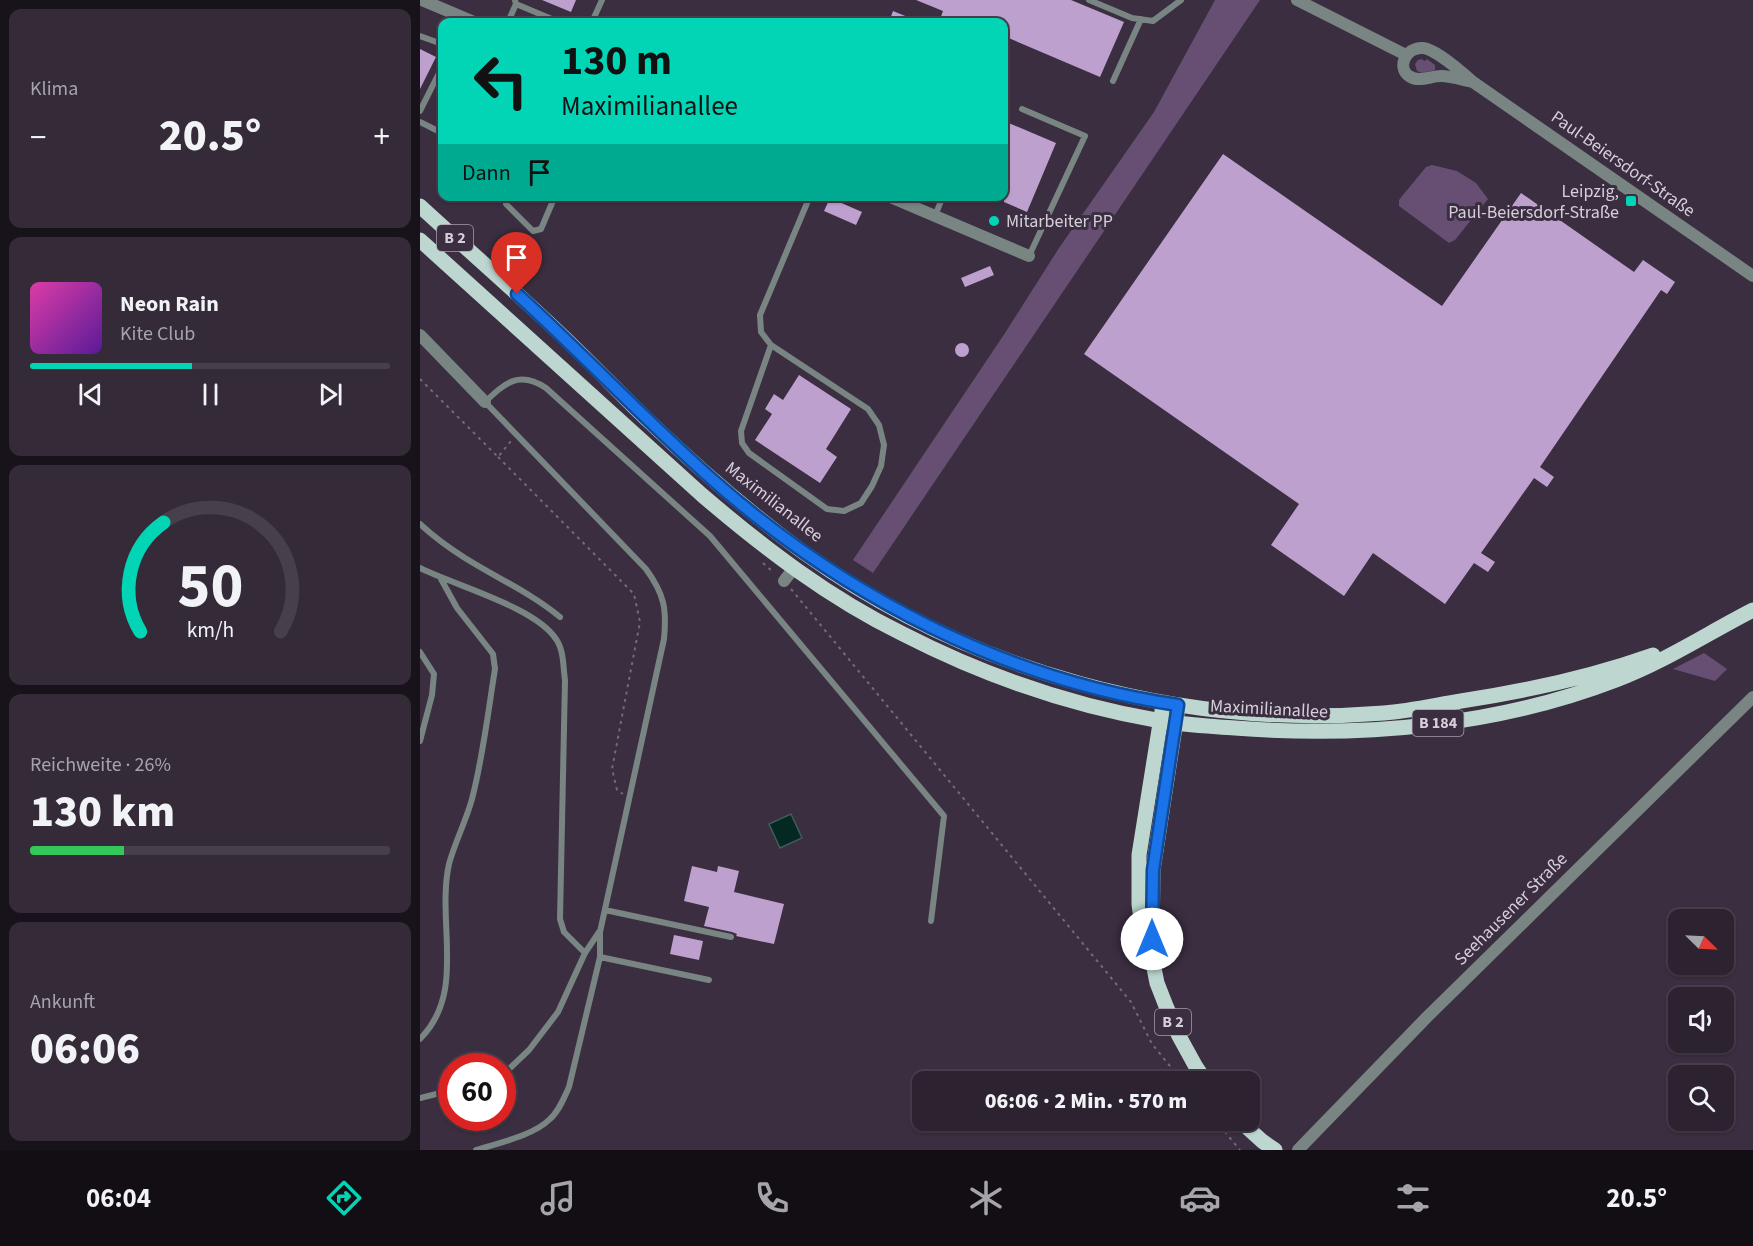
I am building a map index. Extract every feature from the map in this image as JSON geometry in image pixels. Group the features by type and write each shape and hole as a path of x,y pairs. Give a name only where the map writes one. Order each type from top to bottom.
{"main road":[{"name":"Maximilianallee","path":"420,206 576,349 715,482 749,511 806,553 885,603 975,647 1069,681 1171,704"},
{"name":"Maximilianallee","path":"420,240 702,495 738,526 794,568 849,604 900,633 980,670 1060,697 1168,722 1271,731 1380,729 1449,722 1547,702 1593,688 1667,658 1753,610"},
{"name":"B 184","path":"1171,704 1245,713 1305,715 1403,711 1498,696 1590,675 1665,650 1688,645"},
{"name":"B 2","path":"1171,704 1153,870 1152,958 1157,983 1179,1036 1199,1071"},
{"path":"1251,1131 1275,1150"}],"street":[{"path":"422,0 465,18"},
{"path":"1297,0 1406,55"},
{"name":"Paul-Beiersdorf-Straße","path":"1473,82 1443,76 1419,79 1409,76 1404,71 1406,55 1416,49 1428,49 1753,276"},
{"path":"900,201 1029,256"},
{"path":"420,335 485,402"},
{"path":"784,581 794,568"},
{"name":"Seehausener Straße","path":"1298,1150 1427,1017 1753,696"}],"lane":[{"path":"594,18 602,0"},
{"path":"1089,0 1132,18 1153,21 1181,0"},
{"path":"510,18 516,2 550,18"},
{"path":"1113,81 1141,19"},
{"path":"420,36 438,43"},
{"path":"420,111 438,75"},
{"path":"420,90 429,94"},
{"path":"1022,109 1085,136 1029,256"},
{"path":"420,122 438,131"},
{"path":"507,201 506,204 533,231 542,229 553,201"},
{"path":"771,345 741,431 742,443 749,453 826,509 844,512 861,503 881,466 884,446 879,425 868,409 771,345 761,332 760,315 808,201"},
{"path":"935,216 941,201"},
{"path":"476,1150 533,1131 550,1120 561,1106 569,1087 600,957 600,932 664,639 666,618 664,600 657,584 646,569 485,402 500,388 512,381 524,379 546,388 710,536 944,816 931,921"},
{"path":"420,524 466,559 542,602 560,617"},
{"path":"420,568 528,615 544,626 557,640 562,656 565,689 560,919 564,932 585,952"},
{"path":"420,1039 431,1028 439,1013 444,995 447,971 446,883 450,862 476,780 495,669 493,654 457,608 441,579"},
{"path":"420,652 434,674 432,695 420,741"},
{"path":"605,910 731,937"},
{"path":"516,1062 529,1050 558,1011 585,952 600,932"},
{"path":"600,957 710,980"},
{"path":"420,1098 438,1094"}],"path":[{"path":"420,379 634,594 640,622 612,769 617,790 629,798"},
{"path":"498,457 517,435"},
{"path":"1131,1002 1152,1044 1174,1071"},
{"path":"1224,1131 1240,1150"}],"shaded area":[{"path":"1215,0 1260,0 873,573 853,560 1059,248 1154,112"},
{"path":"1421,59 1425,61 1427,59 1435,65 1435,70 1422,73 1417,71 1415,64"},
{"path":"1432,165 1457,171 1476,183 1488,199 1455,240 1449,243 1399,206 1399,200 1426,167"},
{"path":"1704,653 1727,669 1715,681 1673,669"},
{"path":"791,814 802,838 780,848 769,824"}],"building":[{"path":"542,0 576,0 571,12"},
{"path":"916,0 1071,0 1124,22 1100,77 1008,38 1008,18 961,18 956,16 955,18 940,18 943,11"},
{"path":"893,11 910,18 890,18"},
{"path":"420,49 436,57 420,89"},
{"path":"1008,123 1056,143 1027,212 1004,202 1008,201"},
{"path":"1223,154 1442,306 1521,193 1634,272 1643,260 1675,282 1667,294 1661,290 1540,467 1554,477 1547,487 1534,478 1481,553 1495,562 1488,572 1474,563 1445,604 1373,553 1344,596 1271,545 1299,504 1084,354"},
{"path":"829,201 837,201 862,212 856,225 824,211"},
{"path":"990,266 994,275 965,287 961,278"},
{"path":"959,343 965,343 969,350 965,357 959,357 955,353 955,347"},
{"path":"799,375 851,409 826,449 837,457 820,483 755,440 772,414 765,409 774,394 783,400"},
{"path":"692,866 717,872 718,866 739,871 734,892 784,904 774,944 704,926 709,907 684,901"},
{"path":"674,935 703,941 699,960 670,954"}],"place":[{"name":"Leipzig, Paul-Beiersdorf-Straße","path":"1631,201"},
{"name":"Mitarbeiter PP","path":"994,221"}],"route":[{"path":"517,294 715,482 749,511 856,586 949,636 1008,660 1069,681 1178,705 1153,870 1152,939"}]}
